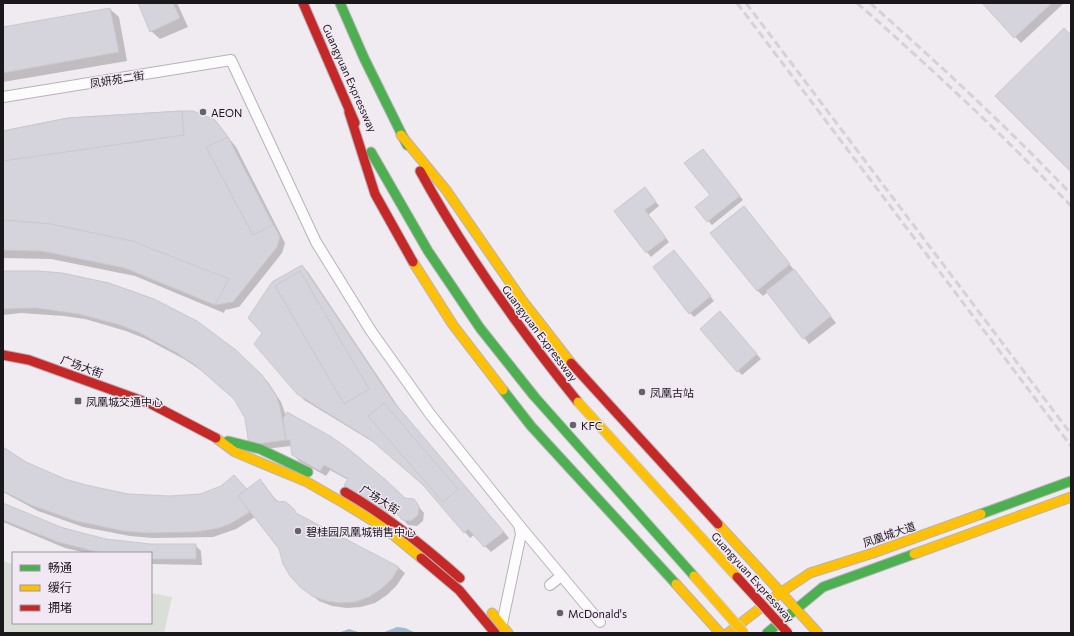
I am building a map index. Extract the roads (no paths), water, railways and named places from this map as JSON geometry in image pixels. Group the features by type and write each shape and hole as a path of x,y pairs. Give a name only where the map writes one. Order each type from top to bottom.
{"main road":[{"name":"Guangyuan Expressway","path":"303,3 349,112 389,187 428,251 480,328 534,396 744,633"},
{"name":"Guangyuan Expressway","path":"340,3 364,58 401,135 440,208 482,276 526,338 578,402 788,633"},
{"path":"349,112 375,194 408,254 453,325 531,426 618,519 720,633"},
{"path":"401,135 446,190 518,294 582,376 818,633"},
{"name":"广场大街","path":"3,355 29,360 151,404 216,438 235,452 307,482 386,529 459,590 495,633"},
{"name":"广场大街","path":"216,438 260,449 366,503 403,529 466,583"},
{"name":"凤凰城大道","path":"728,633 780,593 810,573 873,553 1071,481"},
{"path":"766,633 795,608 823,587 1071,497"},
{"path":"487,607 505,629"}],"street":[{"name":"凤妍苑二街","path":"3,97 231,60 316,242 371,330 430,414 519,525"},
{"path":"519,525 600,622"},
{"path":"505,629 521,534 519,525"},
{"path":"550,585 562,576"}],"water":[{"path":"397,627 405,628 416,633 382,633"},
{"path":"349,629 361,633 338,633"}],"railway":[{"path":"737,3 1071,446"},
{"path":"746,3 1071,434"},
{"path":"857,3 966,102 1071,206"},
{"path":"870,3 972,96 1071,194"}],"place":[{"name":"AEON","path":"203,112"},
{"name":"凤凰古站","path":"642,392"},
{"name":"凤凰城交通中心","path":"78,401"},
{"name":"KFC","path":"573,425"},
{"name":"碧桂园凤凰城销售中心","path":"298,531"},
{"name":"McDonald's","path":"560,613"}]}
